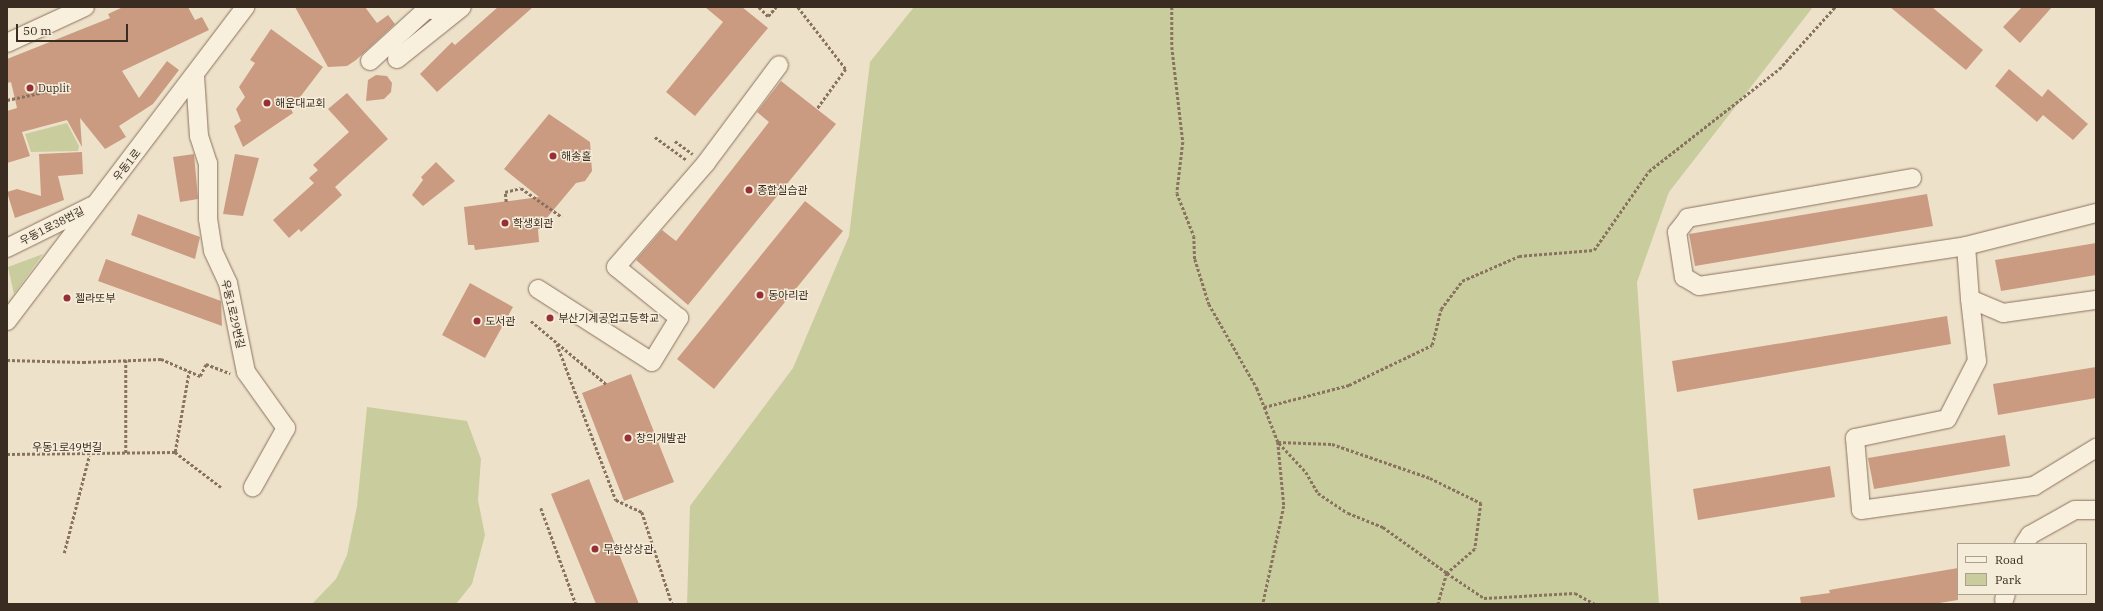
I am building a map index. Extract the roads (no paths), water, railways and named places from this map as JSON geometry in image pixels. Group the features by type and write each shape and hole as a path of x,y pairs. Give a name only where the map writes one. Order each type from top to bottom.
{"street":[{"path":"7,44 85,7"},
{"name":"우동1로","path":"7,321 195,76 244,7"},
{"path":"370,61 427,9 456,10"},
{"path":"397,59 456,10"},
{"path":"538,289 652,362 679,318 616,266 706,163 779,65"},
{"name":"우동1로29번길","path":"195,76 199,136 208,163 208,219 213,251 228,283 245,365 286,428 253,487"},
{"path":"1912,178 1688,218 1677,232 1684,277 1699,286 1966,246 2096,213"},
{"name":"우동1로38번길","path":"8,246 97,204"},
{"path":"1966,246 1977,361 1946,419 1855,438 1861,510 2034,486 2096,448"},
{"path":"1970,299 2003,313 2096,300"},
{"path":"2025,543 2030,535 2075,510 2096,510"}],"place":[{"name":"Duplit","path":"30,88"},
{"name":"해운대교회","path":"267,103"},
{"name":"해송홀","path":"553,156"},
{"name":"종합실습관","path":"749,190"},
{"name":"학생회관","path":"505,223"},
{"name":"동아리관","path":"760,295"},
{"name":"젤라또부","path":"67,298"},
{"name":"부산기계공업고등학교","path":"550,318"},
{"name":"도서관","path":"477,321"},
{"name":"창의개발관","path":"628,438"},
{"name":"무한상상관","path":"595,549"}]}
